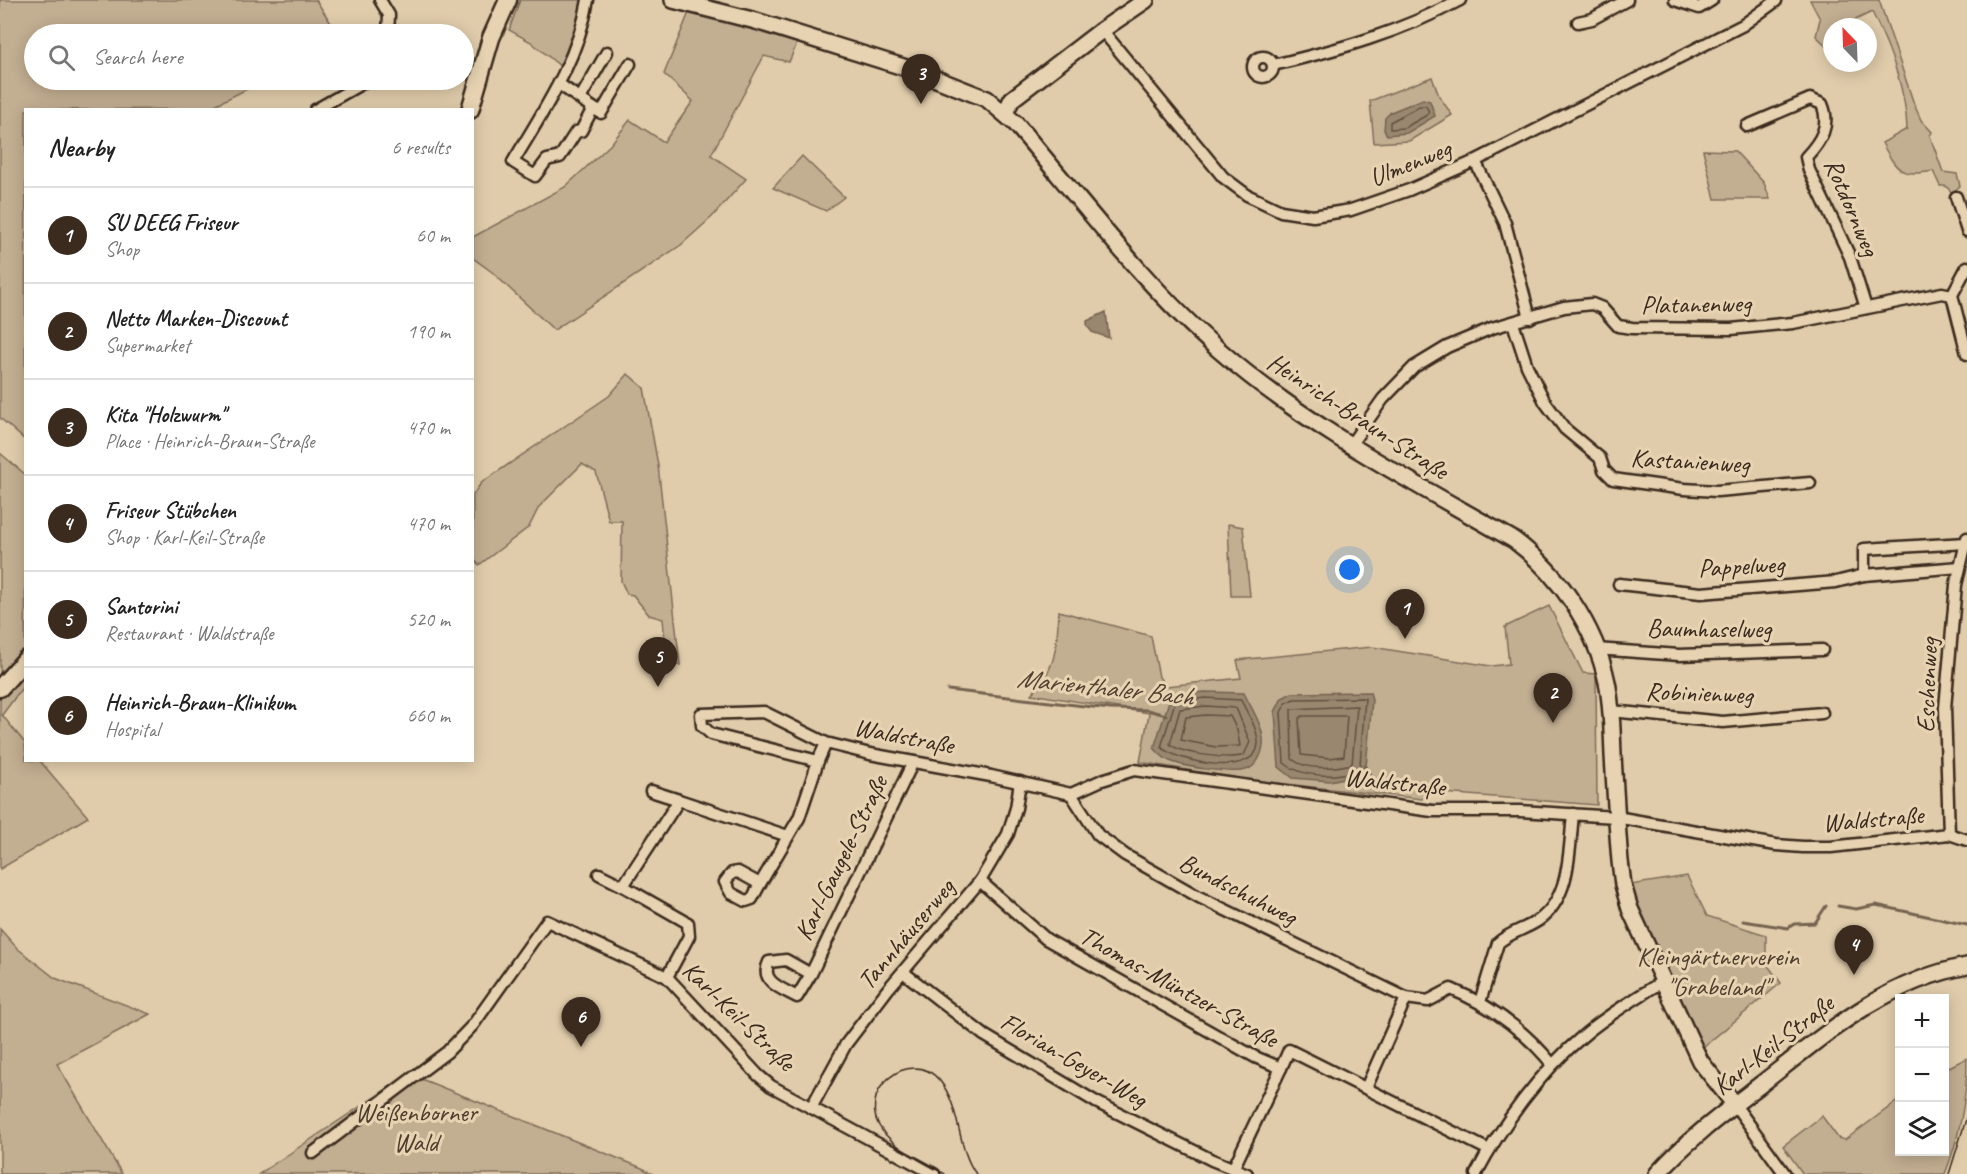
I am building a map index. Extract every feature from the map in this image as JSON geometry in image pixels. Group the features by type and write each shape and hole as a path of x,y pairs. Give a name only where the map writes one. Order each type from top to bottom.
{"main road":[{"path":"471,108 491,38 508,0"},
{"path":"0,688 24,661"}],"street":[{"path":"380,0 389,15 389,24"},
{"path":"588,0 583,31 560,84 513,162 535,176 547,160 560,157 576,132 581,131 593,108"},
{"name":"Heinrich-Braun-Straße","path":"673,0 756,21 916,71 987,99 1005,113 1159,290 1217,348 1306,415 1391,470 1514,540 1534,555 1558,580 1579,613 1596,649 1607,682 1611,711 1616,817 1623,885 1630,909 1700,1061 1735,1105"},
{"path":"1005,113 1012,99 1102,30 1146,0"},
{"path":"1273,65 1331,52 1381,36 1461,0"},
{"path":"1578,22 1592,19 1628,0"},
{"path":"1675,0 1699,8 1712,0"},
{"name":"Ulmenweg","path":"1102,30 1223,177 1247,195 1281,211 1313,216 1351,210 1410,190 1475,161 1735,30 1776,1"},
{"path":"581,97 607,52"},
{"path":"560,84 601,113 630,64"},
{"path":"319,108 350,90"},
{"name":"Rotdornweg","path":"1747,126 1810,99 1822,104 1826,114 1826,127 1817,145 1806,157 1809,170 1850,257 1866,308"},
{"path":"1475,161 1504,223 1530,318"},
{"path":"1956,197 1967,231"},
{"path":"1967,267 1952,295 1967,354"},
{"name":"Platanenweg","path":"1351,444 1383,399 1414,367 1447,346 1492,328 1564,307 1592,304 1602,308 1618,326 1632,328 1731,329 1793,323 1942,293 1952,295"},
{"name":"Kastanienweg","path":"1513,323 1527,366 1545,402 1565,429 1600,458 1604,470 1613,479 1717,491 1810,483"},
{"path":"1864,574 1864,549 1967,541"},
{"name":"Eschenweg","path":"1949,834 1946,708 1950,643 1960,567 1967,541"},
{"name":"Pappelweg","path":"1619,584 1701,593 1836,582 1864,574 1960,567"},
{"name":"Baumhaselweg","path":"1596,649 1679,655 1822,650"},
{"name":"Robinienweg","path":"1611,711 1723,722 1822,713"},
{"name":"Waldstraße","path":"826,743 818,761 711,734 702,726 701,714 764,712 826,743 1071,794 1102,780 1134,770 1432,811 1616,817 1776,845 1831,847 1949,834 1967,840"},
{"path":"760,884 807,800 818,761"},
{"name":"Karl-Gaugele-Straße","path":"810,974 913,762"},
{"name":"Tannhäuserweg","path":"811,1108 846,1044 980,881 1008,834 1016,808 1020,783"},
{"path":"651,791 788,836"},
{"name":"Bundschuhweg","path":"1071,794 1098,835 1125,855 1199,897 1406,998 1428,1001 1451,989 1480,1002 1515,1025 1552,1064"},
{"path":"623,886 679,800"},
{"path":"1480,1002 1498,943 1541,919 1553,906 1562,890 1573,814"},
{"path":"599,874 688,923 690,936 667,977"},
{"name":"Thomas-Müntzer-Straße","path":"980,881 1046,939 1256,1057 1281,1068 1289,1050 1489,1150"},
{"name":"Karl-Keil-Straße","path":"313,1153 447,1052 473,1025 547,921 667,977 758,1075 811,1108 934,1174"},
{"name":"Karl-Keil-Straße","path":"1657,1174 1689,1141 1865,1005 1925,977 1967,966"},
{"name":"Florian-Geyer-Weg","path":"903,972 984,1035 1085,1096 1247,1174"},
{"path":"1476,1174 1489,1150 1552,1064 1608,1017 1663,981"},
{"path":"1365,1088 1406,998"},
{"path":"1233,1169 1281,1068"},
{"path":"1735,1105 1785,1174"}],"green space":[{"path":"0,0 316,0 332,24 24,24 24,90 245,90 209,108 24,108 24,439 0,418"},
{"path":"520,0 583,0 577,26 560,66 531,42 509,30"},
{"path":"1810,0 1879,0 1914,104 1921,120 1932,132 1930,136 1943,172 1957,174 1960,186 1952,193 1946,186 1940,186 1933,171 1913,173 1901,170 1882,143 1907,129 1900,83 1877,18 1872,12 1859,18 1823,18 1823,43 1816,36 1820,19"},
{"path":"690,10 798,41 789,62 764,56 711,155 746,179 712,217 681,245 554,330 492,272 474,259 474,236 565,187 610,145 630,120 664,142 693,101 664,74"},
{"path":"1432,77 1439,96 1452,115 1409,141 1374,143 1370,101"},
{"path":"1703,150 1735,151 1764,183 1770,199 1715,199"},
{"path":"802,156 844,197 826,211 773,188"},
{"path":"628,374 644,388 658,465 680,665 667,665 663,619 649,615 633,595 627,594 621,581 622,521 609,521 596,472 582,464 539,507 529,527 479,565 474,559 474,494 481,483 609,396"},
{"path":"0,453 24,473 24,685 2,715 24,742 24,762 41,762 88,817 0,869"},
{"path":"1228,524 1243,527 1250,596 1231,596"},
{"path":"1549,606 1583,673 1596,674 1597,805 1429,792 1422,799 1241,779 1140,762 1149,713 1031,694 1051,666 1056,646 1059,611 1151,636 1159,677 1166,686 1241,678 1237,660 1372,647 1491,666 1509,664 1505,627"},
{"name":"Kleingärtnerverein \"Grabeland\"","path":"1687,876 1707,916 1766,935 1766,963 1781,983 1703,1047 1683,1014 1630,885"},
{"path":"0,929 17,948 55,978 150,1014 57,1064 122,1174 0,1174"},
{"path":"1967,1058 1962,1117 1945,1174 1803,1174 1783,1146 1822,1116 1838,1138 1845,1140 1895,1103 1895,1156 1949,1156 1949,1067"},
{"name":"Weißenborner Wald","path":"409,1074 642,1168 653,1174 259,1174"}],"water":[{"path":"1423,99 1430,101 1435,116 1407,133 1387,135 1384,130 1385,118 1391,112"},
{"path":"1106,312 1109,338 1092,332 1087,326 1087,321"},
{"path":"1205,692 1244,693 1257,718 1263,738 1260,757 1250,768 1229,771 1174,763 1154,748 1171,695"},
{"path":"1370,692 1372,700 1366,767 1363,774 1330,781 1293,778 1279,767 1275,712 1282,698 1292,693"}],"waterway":[{"name":"Marienthaler Bach","path":"948,690 1110,709 1147,710 1166,715"},
{"name":"Marienthaler Bach","path":"1364,766 1380,789"},
{"name":"Marienthaler Bach","path":"1838,906 1856,909 1876,905 1967,925"},
{"name":"Marienthaler Bach","path":"1743,921 1788,928 1794,924 1815,923 1826,906"}],"tram line":[{"path":"945,1174 897,1145 884,1133 876,1118 875,1103 880,1089 889,1078 901,1071 914,1068 928,1071 940,1081 952,1103 965,1151 976,1174"},
{"path":"1949,1174 1967,1116"}],"place":[{"name":"Kita \"Holzwurm\"","path":"921,104"},
{"name":"SU DEEG Friseur","path":"1405,639"},
{"name":"Santorini","path":"658,687"},
{"name":"Netto Marken-Discount","path":"1553,723"},
{"name":"Friseur Stübchen","path":"1854,975"},
{"name":"Heinrich-Braun-Klinikum","path":"581,1047"}]}
